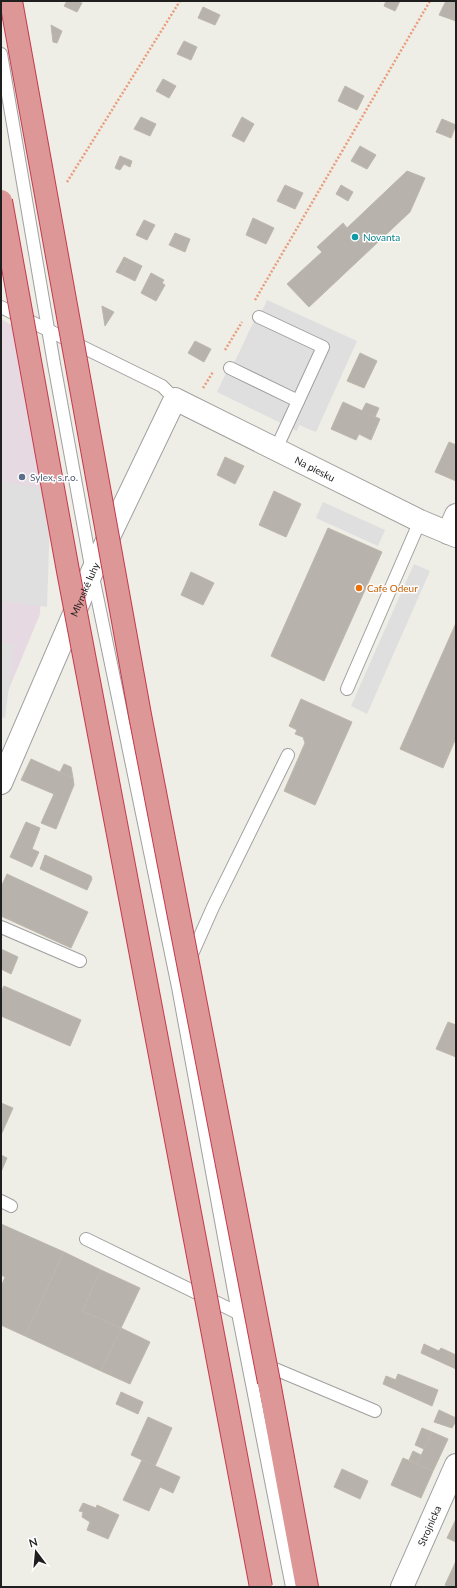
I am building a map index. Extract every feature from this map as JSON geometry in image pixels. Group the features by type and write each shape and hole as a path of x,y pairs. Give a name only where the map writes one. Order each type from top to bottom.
{"highway":[{"path":"11,1 140,715 307,1587"},
{"path":"1,201 72,594 261,1587"}],"street":[{"name":"Na piesku","path":"184,404 420,521 453,528"},
{"name":"Mlynské luhy","path":"1,783 92,572 184,404"},
{"name":"Strojnícka","path":"402,1587 456,1465"}],"lane":[{"path":"1,54 92,572 178,987 238,1313 292,1587"},
{"path":"1,307 162,386 184,404"},
{"path":"259,317 323,347 276,449"},
{"path":"230,368 298,401"},
{"path":"347,689 420,521"},
{"path":"178,987 213,907 288,755"},
{"path":"1,927 80,960"},
{"path":"86,1239 238,1313"},
{"path":"247,1357 375,1411"}],"path":[{"path":"66,184 180,1"},
{"path":"253,304 430,1"},
{"path":"225,352 245,318"},
{"path":"184,404 217,366"}],"shaded area":[{"path":"267,300 357,341 316,432 299,425 297,431 217,392 224,377 236,359 252,325"},
{"name":"Sylex, s.r.o.","path":"1,319 13,326 44,490 40,614 1,708"},
{"path":"1,481 51,490 47,607 1,601"},
{"path":"323,502 385,530 378,546 316,518"},
{"path":"414,564 430,571 367,714 351,706"},
{"path":"1,642 14,645 5,718 1,717"}],"building":[{"path":"67,1 78,1 82,3 77,12 64,6"},
{"path":"386,1 400,1 395,11 384,6"},
{"path":"446,1 456,1 456,21 439,15"},
{"path":"203,7 220,15 215,25 198,18"},
{"path":"51,25 62,31 57,43 53,42"},
{"path":"184,41 197,47 191,60 177,54"},
{"path":"163,79 176,86 169,98 156,91"},
{"path":"345,86 364,96 357,110 338,101"},
{"path":"141,117 156,124 150,136 134,129"},
{"path":"242,117 254,124 244,142 232,136"},
{"path":"442,119 456,125 451,138 436,132"},
{"path":"360,146 376,155 367,169 351,161"},
{"path":"120,156 132,161 130,167 124,164 120,170 115,168"},
{"name":"Novanta","path":"407,171 425,178 410,212 309,307 287,284 322,252 317,247 343,223 347,228"},
{"path":"285,185 303,193 295,209 277,201"},
{"path":"341,185 353,192 348,201 336,194"},
{"path":"253,218 274,228 266,244 246,235"},
{"path":"144,220 155,225 147,240 136,235"},
{"path":"175,233 190,239 185,252 169,245"},
{"path":"124,257 142,266 135,281 121,274 127,263 122,261"},
{"path":"122,261 127,263 121,274 116,272"},
{"path":"151,273 164,280 162,283 165,285 156,301 141,293"},
{"path":"102,307 114,312 105,326"},
{"path":"195,341 211,349 204,362 188,353"},
{"path":"360,353 377,361 364,388 347,381"},
{"path":"343,402 380,419 371,440 359,434 356,440 331,429"},
{"path":"366,403 379,408 375,417 362,411"},
{"path":"449,442 456,445 456,481 435,472"},
{"path":"225,457 244,466 235,484 217,475"},
{"path":"274,491 301,504 286,537 259,525"},
{"path":"328,528 382,552 324,681 271,656"},
{"path":"191,572 214,583 203,605 181,595"},
{"path":"456,623 456,738 443,768 400,749"},
{"path":"301,699 352,722 315,805 284,791 305,743 303,737 295,734 297,730 289,726"},
{"path":"31,759 73,778 74,785 56,829 41,823 54,794 21,780"},
{"path":"64,764 71,767 73,778 60,772"},
{"path":"26,822 40,828 32,849 39,852 32,867 10,857"},
{"path":"45,855 91,876 92,879 87,890 40,869"},
{"path":"7,874 88,912 71,948 1,916 1,887"},
{"path":"1,949 18,957 11,974 1,969"},
{"path":"4,986 81,1020 70,1046 1,1016 1,992"},
{"path":"448,1022 456,1025 456,1057 436,1049"},
{"path":"1,1103 13,1108 1,1135"},
{"path":"1,1155 7,1158 1,1172"},
{"path":"1,1224 64,1252 25,1336 1,1325 1,1287 5,1277 1,1275"},
{"path":"64,1252 101,1270 82,1311 121,1328 101,1371 25,1336"},
{"path":"101,1270 140,1288 121,1328 82,1311"},
{"path":"121,1328 150,1342 130,1384 101,1371"},
{"path":"424,1344 439,1351 441,1348 456,1355 456,1369 421,1353"},
{"path":"398,1374 438,1390 432,1406 392,1388"},
{"path":"386,1376 396,1380 392,1388 383,1384"},
{"path":"121,1392 143,1402 138,1414 116,1404"},
{"path":"439,1410 456,1418 452,1428 434,1422"},
{"path":"148,1417 172,1428 155,1466 131,1455"},
{"path":"422,1428 432,1432 424,1449 415,1445"},
{"path":"432,1432 448,1439 433,1471 417,1464"},
{"path":"413,1451 421,1455 417,1464 409,1460"},
{"path":"403,1458 433,1471 421,1498 391,1485"},
{"path":"142,1460 180,1477 173,1493 160,1487 149,1511 123,1500"},
{"path":"342,1469 368,1481 360,1499 334,1487"},
{"path":"83,1503 96,1508 97,1505 119,1515 108,1539 87,1530 90,1522 82,1517 83,1512 79,1511"},
{"path":"456,1519 456,1542 447,1538"},
{"path":"456,1561 456,1587 451,1587 445,1585"}],"place":[{"name":"Novanta","path":"355,237"},
{"name":"Sylex, s.r.o.","path":"22,477"},
{"name":"Cafe Odeur","path":"359,588"}]}
